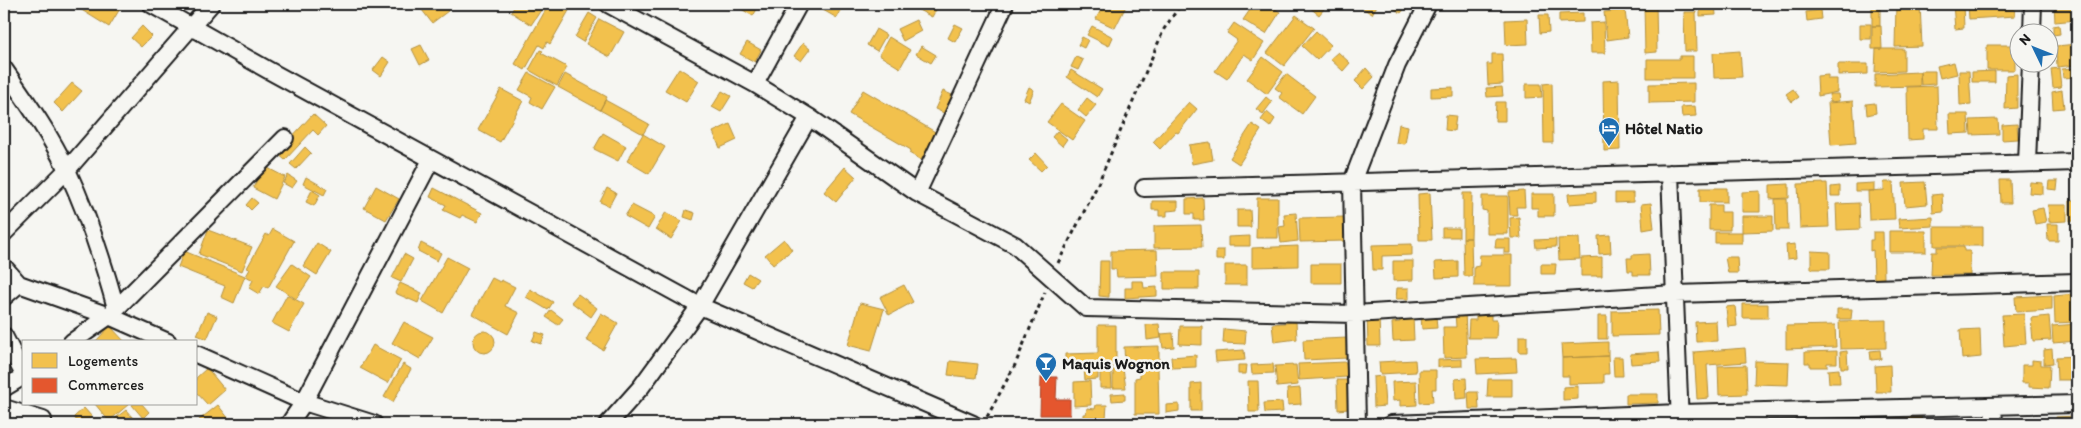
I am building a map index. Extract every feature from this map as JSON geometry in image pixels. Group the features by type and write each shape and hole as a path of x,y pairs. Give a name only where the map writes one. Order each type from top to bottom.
{"street":[{"path":"151,4 431,160 700,306 973,424"},
{"path":"4,233 67,170 190,26 212,4"},
{"path":"608,4 755,84 809,117 917,193 1015,245 1086,308 1355,314 1675,294 2077,282"},
{"path":"755,84 799,4"},
{"path":"917,193 1006,4"},
{"path":"1357,424 1352,182 1397,65 1428,4"},
{"path":"2032,22 2033,4"},
{"path":"4,69 42,123 67,170 100,251 113,312"},
{"path":"2027,164 2031,72"},
{"path":"608,424 641,388 700,306 809,117"},
{"path":"75,340 113,312 285,138"},
{"path":"289,424 304,402 431,160"},
{"path":"1144,188 2077,162"},
{"path":"1670,173 1680,419"},
{"path":"4,267 20,284 113,312 164,340"},
{"path":"4,297 20,284"},
{"path":"4,336 22,371"},
{"path":"198,355 304,402 374,424"},
{"path":"4,388 22,376"},
{"path":"1391,424 1680,419 2077,404"},
{"path":"37,406 45,422"},
{"path":"1993,406 1994,424"},
{"path":"4,408 45,422"}],"path":[{"path":"983,424 1015,365 1051,277 1097,186 1164,29 1181,4"}],"building: Logements":[{"path":"84,4 116,4 121,7 109,27 80,9"},
{"path":"431,4 443,4 448,11 432,23 422,10"},
{"path":"516,4 545,4 531,25 511,12"},
{"path":"549,4 566,4 571,7 550,44 547,42 544,48 539,45 525,70 515,64"},
{"path":"733,4 760,4 753,16"},
{"path":"826,4 844,5 837,18 823,10"},
{"path":"907,4 939,4 932,17"},
{"path":"1104,4 1127,4 1115,28 1096,19"},
{"path":"1254,4 1267,4 1280,12 1266,34 1243,20"},
{"path":"1311,4 1328,4 1319,15 1309,7"},
{"path":"1356,4 1378,4 1372,14"},
{"path":"1387,4 1408,4 1401,13"},
{"path":"1700,4 1715,4 1716,15 1700,16"},
{"path":"1872,4 1880,4 1880,26 1872,26"},
{"path":"1896,4 1920,4 1922,46 1895,47"},
{"path":"1953,4 1963,4 1964,28 1955,29"},
{"path":"1968,4 2014,4 2015,16 1969,19"},
{"path":"2054,4 2077,4 2077,20 2055,22"},
{"path":"1644,5 1656,5 1657,52 1645,53"},
{"path":"1625,10 1628,37 1607,40 1604,12"},
{"path":"1820,10 1821,19 1807,21 1806,12"},
{"path":"1684,12 1696,12 1697,51 1685,51"},
{"path":"589,13 597,18 583,42 575,37"},
{"path":"1583,13 1583,22 1559,23 1559,14"},
{"path":"1296,15 1314,28 1284,66 1267,53"},
{"path":"1539,15 1548,15 1549,32 1540,33"},
{"path":"599,19 624,32 610,57 586,44"},
{"path":"1527,19 1528,44 1506,45 1505,20"},
{"path":"916,20 921,31 903,41 897,29"},
{"path":"1604,22 1605,53 1591,53 1590,23"},
{"path":"1234,23 1264,43 1253,60 1244,54 1227,79 1215,71 1237,40 1227,33"},
{"path":"955,24 963,28 955,42 948,38"},
{"path":"1860,24 1871,24 1871,39 1860,39"},
{"path":"142,26 152,36 141,47 131,38"},
{"path":"1092,26 1113,37 1109,46 1087,35"},
{"path":"1872,26 1881,26 1882,49 1872,49"},
{"path":"876,29 886,35 877,51 867,45"},
{"path":"1316,31 1331,45 1317,60 1302,46"},
{"path":"889,37 910,50 900,68 879,55"},
{"path":"1082,37 1088,40 1084,48 1078,45"},
{"path":"747,42 761,50 755,62 740,54"},
{"path":"803,43 810,49 801,61 794,56"},
{"path":"2077,44 2077,65 2058,67 2058,46"},
{"path":"421,45 429,60 420,65 412,49"},
{"path":"1987,45 2008,45 2008,70 1987,70"},
{"path":"921,46 936,55 931,63 916,54"},
{"path":"1876,49 1904,49 1904,71 1875,72"},
{"path":"540,50 543,51 541,53 567,67 557,86 529,70"},
{"path":"1740,51 1742,77 1714,78 1713,53"},
{"path":"1338,52 1350,63 1343,71 1330,59"},
{"path":"1492,54 1502,54 1503,84 1488,85 1487,64 1492,64"},
{"path":"1680,56 1693,56 1693,78 1647,78 1647,59 1680,59"},
{"path":"383,57 390,62 381,76 373,70"},
{"path":"1076,57 1083,60 1078,70 1071,67"},
{"path":"1263,57 1283,72 1267,94 1247,79"},
{"path":"1954,62 1957,74 1940,78 1937,66"},
{"path":"1838,64 1868,64 1868,74 1838,75"},
{"path":"679,68 699,81 686,102 665,90"},
{"path":"1366,68 1374,77 1363,89 1355,81"},
{"path":"2058,68 2061,87 2053,88 2051,72 2058,72"},
{"path":"2075,68 2076,77 2063,78 2062,69"},
{"path":"1071,70 1102,89 1097,97 1067,77"},
{"path":"1920,71 1935,71 1935,84 1921,85"},
{"path":"1959,71 1969,71 1971,104 1960,105"},
{"path":"1995,71 1995,82 1972,82 1972,72"},
{"path":"1920,72 1920,86 1875,87 1875,74"},
{"path":"529,73 555,87 542,109 530,102 532,97 519,90"},
{"path":"565,74 607,97 600,110 558,87"},
{"path":"1286,74 1315,96 1302,114 1279,97 1282,93 1275,88"},
{"path":"2017,74 2017,108 2005,109 2006,75"},
{"path":"1828,75 1828,79 1837,79 1837,92 1818,96 1817,76"},
{"path":"1619,80 1620,150 1604,151 1603,81"},
{"path":"72,83 82,91 63,112 54,103"},
{"path":"1552,83 1553,143 1544,143 1543,84"},
{"path":"1694,83 1694,102 1649,103 1649,84"},
{"path":"1526,84 1541,84 1542,97 1526,98"},
{"path":"1937,86 1938,129 1923,129 1923,139 1908,140 1907,87"},
{"path":"1029,87 1034,90 1029,102 1024,99"},
{"path":"1453,87 1453,96 1431,97 1431,88"},
{"path":"1502,87 1503,96 1487,97 1486,88"},
{"path":"501,89 523,101 500,142 478,130"},
{"path":"1793,89 1799,97 1792,102 1786,94"},
{"path":"863,90 937,133 921,160 909,153 911,150 849,114"},
{"path":"2062,90 2064,108 2053,109 2052,92"},
{"path":"722,91 731,96 721,112 712,107"},
{"path":"943,91 952,95 944,113 935,109"},
{"path":"1829,94 1838,94 1839,101 1830,102"},
{"path":"1266,97 1272,102 1263,114 1256,109"},
{"path":"1087,98 1096,105 1086,117 1078,110"},
{"path":"605,100 649,124 643,134 600,110"},
{"path":"1853,101 1856,143 1831,145 1828,103"},
{"path":"1189,102 1197,109 1178,133 1176,132 1160,149 1153,142"},
{"path":"1496,102 1505,102 1505,121 1495,121"},
{"path":"1875,103 1876,113 1867,115 1866,104"},
{"path":"1061,104 1085,121 1072,140 1047,122"},
{"path":"1695,106 1696,116 1682,117 1681,107"},
{"path":"1267,112 1275,119 1270,127 1261,120"},
{"path":"313,114 326,126 318,135 313,130 285,160 277,153"},
{"path":"1949,114 1968,114 1969,133 1950,134"},
{"path":"1446,115 1456,116 1454,131 1445,130"},
{"path":"1998,119 1999,134 1971,135 1970,120"},
{"path":"730,124 737,140 720,148 713,132"},
{"path":"1252,124 1261,130 1239,164 1230,158"},
{"path":"1399,124 1408,126 1405,144 1396,143"},
{"path":"2017,124 2018,139 2002,140 2002,125"},
{"path":"1057,131 1067,139 1062,146 1052,137"},
{"path":"603,133 626,146 618,161 594,149"},
{"path":"643,134 665,147 649,174 627,161"},
{"path":"1210,142 1213,160 1192,164 1189,145"},
{"path":"305,147 311,153 296,169 290,164"},
{"path":"1036,153 1047,165 1041,171 1029,160"},
{"path":"264,166 285,177 274,199 253,188"},
{"path":"845,167 856,177 836,202 824,192"},
{"path":"288,175 297,181 292,188 283,183"},
{"path":"306,177 327,189 324,195 303,184"},
{"path":"2000,180 2010,180 2011,203 2001,203"},
{"path":"2049,181 2058,181 2057,190 2048,189"},
{"path":"1884,182 1893,182 1895,219 1869,220 1868,191 1884,190"},
{"path":"1925,182 1927,204 1905,206 1903,183"},
{"path":"2030,182 2043,183 2043,194 2029,193"},
{"path":"1827,183 1829,227 1800,228 1798,184"},
{"path":"1874,183 1874,191 1855,191 1855,184"},
{"path":"1789,184 1789,198 1770,199 1770,185"},
{"path":"376,186 399,199 386,220 364,208"},
{"path":"1840,186 1840,196 1831,196 1831,187"},
{"path":"434,188 482,213 477,222 462,215 460,218 443,210 446,205 430,197"},
{"path":"607,188 616,193 609,206 600,202"},
{"path":"1700,188 1727,188 1727,202 1700,202"},
{"path":"312,190 320,195 314,206 306,202"},
{"path":"1524,191 1525,207 1516,207 1517,215 1510,215 1509,192"},
{"path":"1760,191 1760,212 1742,212 1742,192"},
{"path":"1596,192 1596,202 1569,204 1568,194"},
{"path":"1430,193 1432,240 1419,240 1418,194"},
{"path":"1463,193 1472,193 1471,238 1463,238"},
{"path":"1615,193 1633,193 1633,202 1615,203"},
{"path":"1531,194 1554,194 1554,216 1538,216 1538,208 1531,208"},
{"path":"1942,194 1943,212 1933,213 1932,195"},
{"path":"1482,196 1508,196 1508,234 1487,234 1487,211 1482,210"},
{"path":"252,198 258,203 251,210 246,205"},
{"path":"1203,198 1204,220 1194,220 1194,214 1186,214 1186,199"},
{"path":"1257,198 1278,198 1278,238 1256,238"},
{"path":"1775,199 1787,199 1788,230 1776,230"},
{"path":"1152,201 1178,201 1178,210 1167,211 1167,216 1159,216 1159,210 1152,210"},
{"path":"2070,201 2077,201 2077,221 2070,221"},
{"path":"1651,203 1654,228 1643,230 1641,204"},
{"path":"1859,203 1860,229 1837,230 1836,204"},
{"path":"632,205 655,217 648,229 625,216"},
{"path":"1709,205 1721,205 1721,212 1730,212 1730,230 1709,230"},
{"path":"2048,205 2067,205 2067,221 2049,222"},
{"path":"2043,208 2046,222 2035,224 2032,210"},
{"path":"686,210 695,213 693,220 684,217"},
{"path":"1237,210 1250,210 1251,227 1237,227"},
{"path":"666,212 682,221 671,239 656,229"},
{"path":"1296,213 1298,241 1281,243 1279,227 1285,226 1284,214"},
{"path":"1742,216 1773,216 1773,231 1742,232"},
{"path":"1344,217 1345,241 1300,242 1299,218"},
{"path":"1519,217 1521,238 1511,238 1510,218"},
{"path":"1933,217 1933,226 1899,228 1898,219"},
{"path":"2047,224 2058,224 2058,241 2048,241"},
{"path":"1201,225 1202,247 1154,248 1154,226"},
{"path":"1934,227 1983,227 1983,246 1934,246"},
{"path":"1442,228 1459,228 1459,237 1442,237"},
{"path":"273,229 294,241 268,288 264,286 259,294 249,288 253,280 246,276 250,269 247,268 266,234 269,236"},
{"path":"208,230 252,247 242,271 199,254"},
{"path":"1889,231 1926,231 1926,252 1889,252"},
{"path":"1715,232 1742,232 1742,243 1715,243"},
{"path":"1873,232 1883,232 1884,278 1874,279 1873,250 1870,251 1870,240 1873,240"},
{"path":"1610,235 1611,253 1599,254 1598,236"},
{"path":"1250,236 1250,246 1228,246 1228,237"},
{"path":"1463,238 1471,238 1472,276 1464,276"},
{"path":"1579,238 1580,259 1559,260 1558,239"},
{"path":"784,239 792,250 773,265 765,255"},
{"path":"1496,239 1510,239 1510,253 1504,253 1504,248 1495,248"},
{"path":"1556,239 1556,247 1536,248 1535,240"},
{"path":"317,243 331,252 317,275 303,266"},
{"path":"421,243 441,253 437,261 418,251"},
{"path":"1412,244 1412,255 1382,256 1382,270 1373,270 1372,245"},
{"path":"1795,244 1796,258 1787,259 1786,245"},
{"path":"1298,246 1298,266 1252,267 1252,248"},
{"path":"1937,247 1964,247 1964,251 1970,251 1970,275 1931,275 1932,252 1937,252"},
{"path":"1157,250 1158,276 1117,277 1116,269 1111,269 1111,251"},
{"path":"1216,250 1224,250 1224,260 1216,260"},
{"path":"184,251 245,276 234,303 221,297 225,286 178,267"},
{"path":"1811,251 1830,252 1830,269 1811,269"},
{"path":"404,254 413,259 401,282 392,278"},
{"path":"1649,254 1650,275 1633,275 1633,271 1628,271 1627,258 1632,258 1632,255"},
{"path":"1480,255 1512,255 1512,286 1474,286 1474,267 1479,266"},
{"path":"447,257 468,268 443,313 422,301"},
{"path":"1602,257 1602,276 1581,276 1581,258"},
{"path":"1725,257 1737,257 1738,273 1728,273"},
{"path":"1100,261 1109,261 1109,297 1099,296"},
{"path":"1393,261 1413,261 1413,280 1393,281"},
{"path":"1458,261 1458,277 1436,278 1435,262"},
{"path":"292,264 311,277 296,299 276,286"},
{"path":"1311,264 1341,264 1341,283 1311,283"},
{"path":"1541,264 1556,264 1555,274 1541,274"},
{"path":"1225,265 1247,265 1247,285 1225,285"},
{"path":"1164,272 1199,272 1199,289 1164,289"},
{"path":"748,273 758,279 752,287 743,282"},
{"path":"492,278 515,287 505,306 519,313 508,334 472,314"},
{"path":"1132,281 1143,281 1144,288 1157,287 1157,296 1125,298 1125,288 1132,288"},
{"path":"400,283 422,293 418,303 395,293"},
{"path":"904,285 913,302 889,315 880,297"},
{"path":"1397,288 1409,288 1409,299 1396,299"},
{"path":"530,289 553,302 548,310 526,297"},
{"path":"578,294 597,308 591,317 571,302"},
{"path":"2074,294 2076,322 2055,323 2054,296"},
{"path":"287,295 304,304 289,332 272,323"},
{"path":"2052,295 2052,310 2016,312 2015,297"},
{"path":"860,303 884,309 871,351 848,345"},
{"path":"1743,304 1768,304 1768,318 1743,318"},
{"path":"1735,306 1737,326 1728,327 1726,307"},
{"path":"1837,309 1852,309 1851,319 1837,319"},
{"path":"551,310 563,319 558,325 546,317"},
{"path":"1658,310 1659,335 1612,336 1612,311"},
{"path":"1465,311 1467,357 1444,358 1443,327 1456,327 1455,312"},
{"path":"207,312 217,316 207,339 197,335"},
{"path":"601,313 618,323 603,350 586,340"},
{"path":"1476,313 1491,313 1491,320 1497,320 1496,338 1468,338 1469,320 1476,320"},
{"path":"2024,314 2026,344 2004,346 2002,315"},
{"path":"1367,315 1379,315 1380,346 1368,346"},
{"path":"1413,316 1414,340 1393,341 1392,323 1400,322 1400,317"},
{"path":"1436,316 1437,328 1422,329 1421,317"},
{"path":"1598,316 1607,316 1607,339 1598,339"},
{"path":"2049,316 2051,340 2033,341 2031,318"},
{"path":"1886,320 1886,348 1840,349 1839,321"},
{"path":"1716,321 1717,341 1696,342 1695,322"},
{"path":"404,322 433,337 420,359 392,343"},
{"path":"1296,322 1297,339 1274,342 1272,324"},
{"path":"1159,324 1161,338 1147,340 1146,325"},
{"path":"2077,324 2077,341 2053,343 2052,326"},
{"path":"1098,325 1116,325 1116,367 1065,368 1065,354 1098,353"},
{"path":"1835,325 1836,347 1786,349 1786,326"},
{"path":"110,326 123,340 97,340"},
{"path":"1180,326 1202,326 1202,345 1179,344"},
{"path":"1224,329 1246,331 1245,344 1223,343"},
{"path":"1980,329 1981,357 1962,359 1960,330"},
{"path":"484,331 492,334 495,342 492,350 484,353 476,350 473,342 476,334"},
{"path":"536,332 545,335 541,344 532,341"},
{"path":"1173,333 1174,347 1163,348 1161,334"},
{"path":"1519,336 1527,336 1527,352 1519,352"},
{"path":"1347,338 1348,358 1304,360 1303,340"},
{"path":"1608,342 1608,356 1562,358 1561,344"},
{"path":"373,345 401,360 388,383 360,368"},
{"path":"1159,346 1159,365 1125,366 1124,347"},
{"path":"1745,348 1746,362 1707,365 1709,398 1697,399 1694,352"},
{"path":"2052,349 2053,363 2044,364 2044,350"},
{"path":"1244,350 1245,360 1216,362 1215,352"},
{"path":"1880,350 1881,359 1871,360 1870,351"},
{"path":"1837,351 1837,363 1827,363 1827,367 1810,367 1810,363 1805,363 1805,352"},
{"path":"1847,351 1848,368 1841,368 1840,352"},
{"path":"1659,352 1660,362 1631,364 1630,354"},
{"path":"1196,355 1196,367 1172,368 1171,357"},
{"path":"1608,356 1609,374 1604,374 1604,383 1569,384 1569,376 1562,376 1562,358"},
{"path":"2077,356 2077,380 2057,380 2056,357"},
{"path":"1613,357 1622,357 1623,376 1614,376"},
{"path":"1516,358 1517,372 1477,374 1476,359"},
{"path":"1462,359 1462,366 1438,367 1438,360"},
{"path":"1415,360 1416,372 1380,374 1379,362"},
{"path":"2032,360 2041,361 2041,365 2050,365 2049,388 2029,387 2029,383 2022,383 2022,365 2032,365"},
{"path":"950,361 978,364 976,378 948,375"},
{"path":"1755,361 1789,362 1788,385 1754,384"},
{"path":"1346,362 1347,377 1299,380 1298,364"},
{"path":"403,364 411,369 393,402 384,397"},
{"path":"1273,364 1274,373 1252,374 1251,365"},
{"path":"1238,365 1247,365 1246,374 1238,374"},
{"path":"1296,365 1298,385 1277,387 1275,366"},
{"path":"1746,365 1747,394 1719,395 1718,366"},
{"path":"1890,365 1891,392 1876,392 1875,366"},
{"path":"207,368 225,390 208,405 198,394 198,376"},
{"path":"1140,368 1158,368 1159,414 1135,414 1135,378 1140,377"},
{"path":"1084,369 1098,369 1098,379 1085,380"},
{"path":"1123,369 1126,388 1113,388 1113,370"},
{"path":"1839,369 1840,383 1829,383 1828,370"},
{"path":"1419,370 1436,370 1436,389 1432,389 1433,402 1420,403"},
{"path":"1100,371 1111,371 1112,388 1100,388"},
{"path":"1383,376 1385,406 1374,407 1373,377"},
{"path":"1466,378 1467,398 1456,399 1455,379"},
{"path":"1488,379 1512,379 1512,397 1487,397"},
{"path":"1337,380 1347,380 1348,409 1338,410"},
{"path":"1090,381 1091,405 1074,406 1074,382"},
{"path":"1248,381 1258,381 1259,412 1249,412"},
{"path":"1416,381 1417,405 1400,406 1400,400 1393,401 1392,382"},
{"path":"1201,383 1201,411 1191,411 1191,384"},
{"path":"1578,386 1578,399 1563,400 1563,387"},
{"path":"1300,388 1301,404 1288,405 1287,389"},
{"path":"1468,392 1478,392 1479,409 1469,409"},
{"path":"1125,393 1125,400 1112,401 1111,394"},
{"path":"1626,394 1658,394 1658,403 1626,404"},
{"path":"1282,402 1283,412 1265,413 1264,403"},
{"path":"1179,404 1179,411 1166,413 1166,405"},
{"path":"218,405 233,424 202,424 199,420"},
{"path":"1096,405 1107,405 1106,418 1083,417 1083,414 1086,414 1087,408 1095,409"},
{"path":"97,406 127,406 109,421"},
{"path":"133,406 144,406 149,412 143,418"},
{"path":"84,408 92,417 83,424 79,424 74,417"},
{"path":"126,410 138,424 108,424"},
{"path":"1921,415 1922,424 1893,424 1892,417"},
{"path":"2077,416 2077,424 2057,424 2056,417"}],"building: Commerces":[{"path":"1041,377 1057,377 1056,399 1070,399 1070,415 1040,415"}],"place":[{"name":"Hôtel Natio","path":"1609,147"},
{"name":"Maquis Wognon","path":"1046,382"}]}
